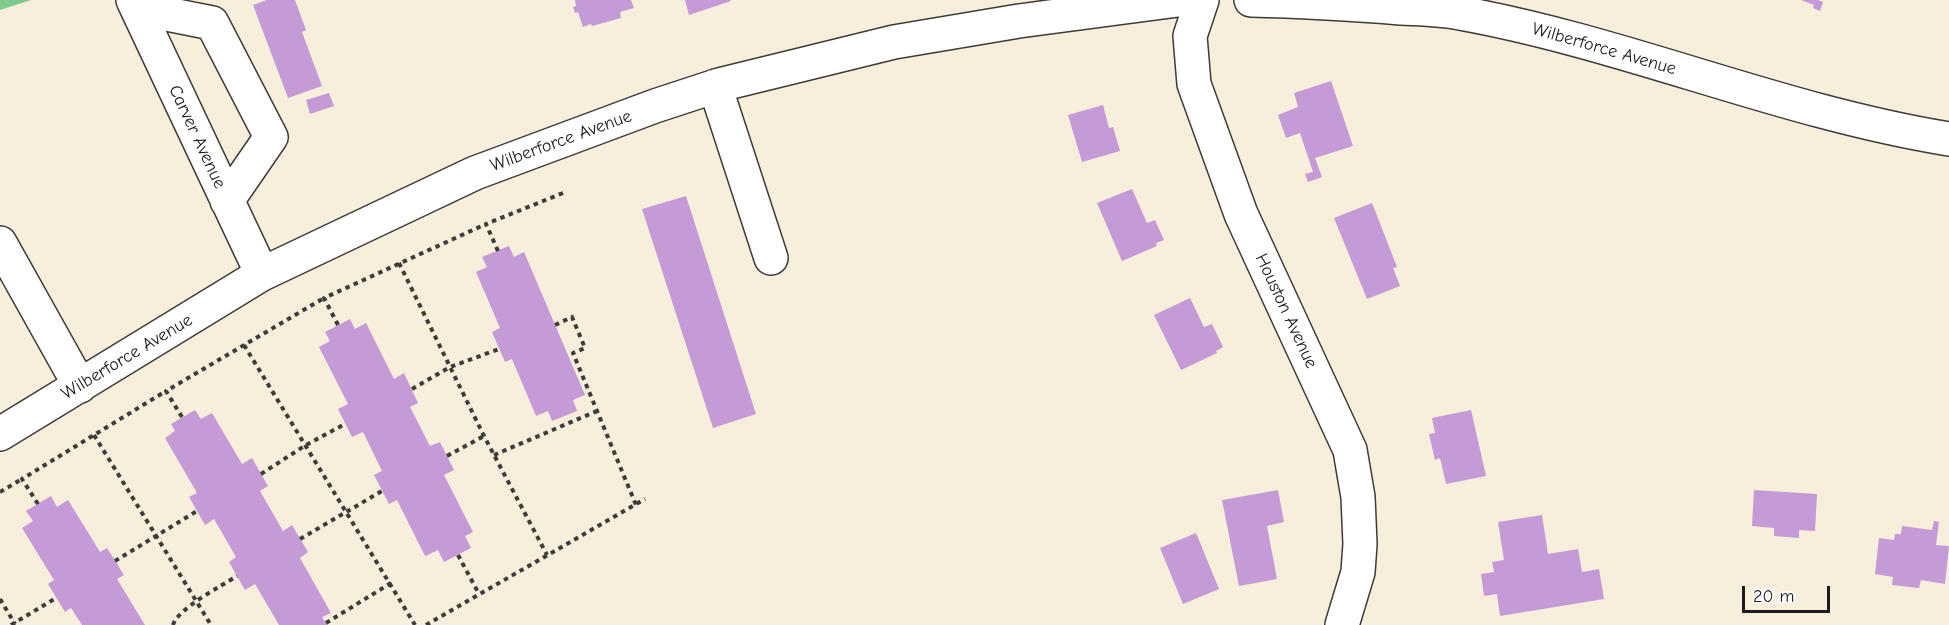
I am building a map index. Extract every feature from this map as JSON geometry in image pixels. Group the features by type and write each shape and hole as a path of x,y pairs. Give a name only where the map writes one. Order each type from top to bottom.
{"street":[{"name":"Wilberforce Avenue","path":"0,434 262,274 475,173 655,106 715,86 894,42 1019,21 1178,0"},
{"name":"Houston Avenue","path":"1202,0 1190,36 1194,84 1241,214 1350,450 1358,497 1360,544 1358,572 1342,625"},
{"name":"Wilberforce Avenue","path":"1251,0 1331,2 1458,12 1554,33 1780,100 1899,131 1949,139"},
{"path":"135,4 212,23 271,137 226,201"},
{"name":"Carver Avenue","path":"135,4 262,274"},
{"path":"715,86 771,258"},
{"path":"0,243 80,386"}],"path":[{"path":"0,492 166,390 324,298 486,224 563,193"},
{"path":"486,224 498,251"},
{"path":"399,263 484,436 547,555"},
{"path":"324,298 338,325"},
{"path":"555,325 572,318 585,348 573,353 636,505"},
{"path":"244,345 416,625"},
{"path":"412,389 450,367 499,349"},
{"path":"166,390 182,417"},
{"path":"494,454 597,411"},
{"path":"261,474 306,445 345,424"},
{"path":"94,435 211,625"},
{"path":"447,456 484,436"},
{"path":"22,479 38,504"},
{"path":"300,539 382,491"},
{"path":"426,625 645,499"},
{"path":"115,561 197,512"},
{"path":"458,555 479,594"},
{"path":"173,625 174,620 196,600 237,576"},
{"path":"326,623 391,584"},
{"path":"0,600 14,624 56,598"}],"green space":[{"path":"0,0 31,0 0,10"}],"building":[{"path":"267,0 295,0 306,30 302,32 322,86 288,98 253,5"},
{"path":"575,0 631,0 634,8 620,12 621,18 583,27 578,12 575,13 573,7 576,6"},
{"path":"685,0 730,0 731,1 689,15"},
{"path":"1801,0 1823,2 1820,11 1813,8 1814,5"},
{"path":"1331,81 1353,146 1315,158 1322,177 1308,182 1305,174 1313,172 1300,133 1286,138 1278,115 1298,107 1294,93"},
{"path":"329,93 334,106 310,114 306,100"},
{"path":"1103,105 1109,128 1113,127 1120,151 1082,162 1068,115"},
{"path":"1132,189 1147,223 1155,220 1164,240 1156,243 1157,246 1122,261 1097,203"},
{"path":"686,196 756,414 713,428 642,209"},
{"path":"1372,203 1397,267 1393,268 1400,286 1367,299 1334,218"},
{"path":"509,246 514,257 524,252 585,395 573,400 577,411 552,421 548,411 536,416 512,359 505,362 492,332 500,328 476,272 487,267 482,257"},
{"path":"1190,298 1204,327 1212,324 1223,347 1216,351 1217,353 1181,370 1154,315"},
{"path":"350,319 355,329 366,323 394,379 404,373 418,403 410,407 430,446 440,442 454,470 444,475 473,532 465,536 471,548 444,562 438,550 425,556 397,500 389,504 374,475 382,471 363,432 352,437 338,409 348,404 319,347 330,341 325,332"},
{"path":"195,410 201,419 212,413 242,464 252,458 268,486 260,491 283,531 292,525 308,552 300,558 331,613 322,617 327,625 279,625 255,584 245,590 229,562 236,557 214,519 205,525 189,497 197,493 165,438 175,431 171,424"},
{"path":"1471,410 1486,476 1446,484 1440,458 1435,460 1429,434 1435,433 1432,418"},
{"path":"1278,490 1284,522 1267,526 1277,579 1239,586 1222,500"},
{"path":"1754,490 1817,494 1815,531 1799,530 1799,538 1774,536 1774,528 1752,526"},
{"path":"51,496 57,507 68,500 100,552 107,548 124,575 117,579 145,625 82,625 71,608 65,612 48,584 54,580 22,528 33,521 26,511"},
{"path":"1542,515 1548,554 1578,549 1582,572 1599,569 1604,599 1500,616 1497,594 1484,596 1481,574 1494,572 1492,562 1504,560 1498,522"},
{"path":"1934,521 1939,522 1936,545 1949,546 1945,584 1921,580 1919,588 1892,585 1893,577 1875,574 1879,538 1894,540 1895,534 1901,534 1902,526 1932,530"},
{"path":"1196,533 1219,589 1183,604 1160,548"}]}
